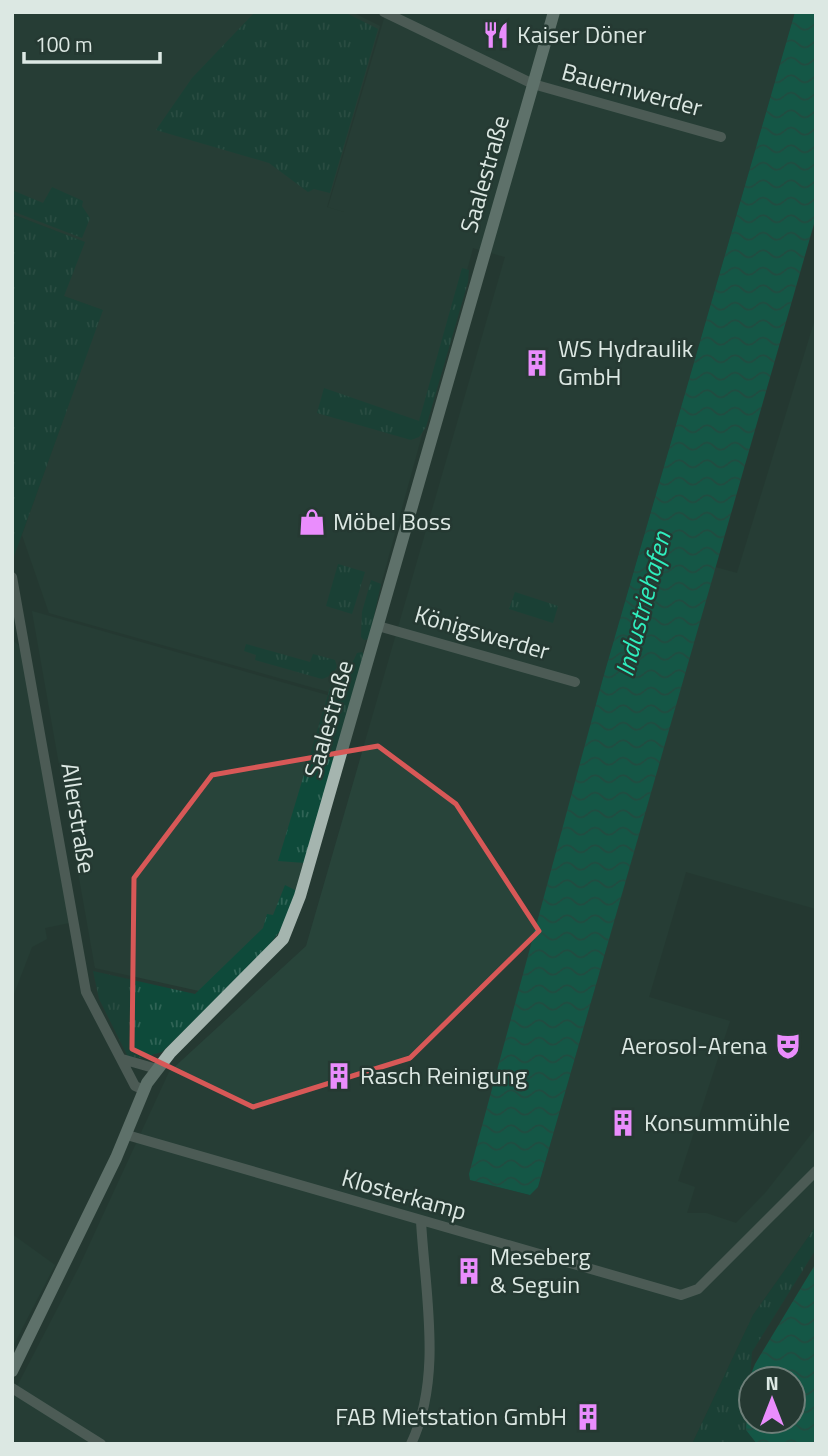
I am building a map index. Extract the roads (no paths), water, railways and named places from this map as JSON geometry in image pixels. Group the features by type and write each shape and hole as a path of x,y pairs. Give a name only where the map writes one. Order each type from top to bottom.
{"main road":[{"name":"Saalestraße","path":"12,1371 127,1135 144,1090 156,1069 283,939 300,896 554,12"}],"street":[{"name":"Bauernwerder","path":"384,12 533,84 721,136"},
{"name":"Allerstraße","path":"12,577 86,992 135,1086 144,1090"},
{"name":"Königswerder","path":"378,625 575,682"},
{"path":"122,1059 156,1069"},
{"name":"Klosterkamp","path":"127,1135 670,1293 688,1294 698,1289 816,1171"},
{"path":"411,1444 422,1409 428,1365 421,1221"},
{"path":"12,1388 101,1444"}],"water":[{"name":"Industriehafen","path":"795,12 816,12 816,217 538,1187 530,1195 470,1180 469,1174 603,678"},
{"path":"816,1263 816,1444 757,1444 750,1435 807,1435 807,1365 755,1365"}],"place":[{"name":"Kaiser Döner","path":"496,35"},
{"name":"WS Hydraulik GmbH","path":"537,363"},
{"name":"Möbel Boss","path":"312,522"},
{"name":"Aerosol-Arena","path":"788,1046"},
{"name":"Rasch Reinigung","path":"339,1076"},
{"name":"Konsummühle","path":"623,1123"},
{"name":"Meseberg & Seguin","path":"469,1271"},
{"name":"FAB Mietstation GmbH","path":"588,1417"}]}
